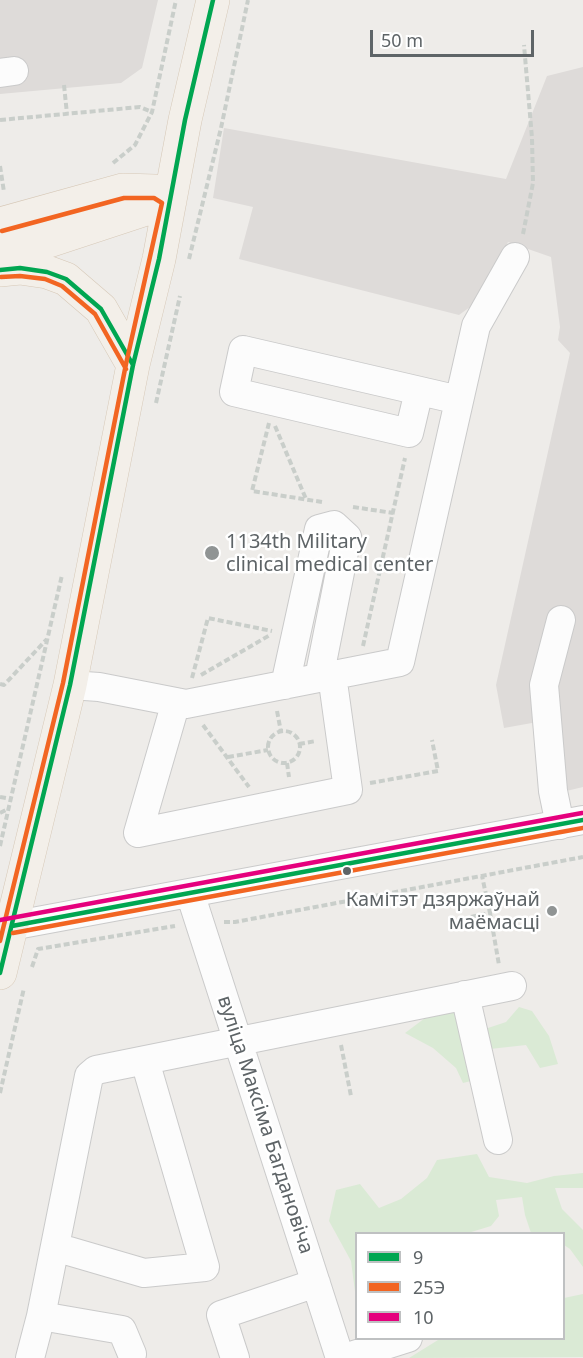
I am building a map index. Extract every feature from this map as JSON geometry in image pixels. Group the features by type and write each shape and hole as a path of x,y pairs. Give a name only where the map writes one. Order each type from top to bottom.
{"main road":[{"path":"19,976 6,927 70,685 133,365 213,0"},
{"path":"0,224 115,179 152,171 170,150 185,120"},
{"path":"115,179 155,191 170,201"},
{"path":"0,257 170,201"},
{"path":"0,270 20,268 47,272 66,279 101,309 133,365"}],"street":[{"path":"70,685 99,687 181,703 400,662 476,326 515,257"},
{"path":"419,391 409,433 234,392 243,350 459,400"},
{"path":"181,703 138,833 348,790 325,677 347,537 334,525 319,529 285,685"},
{"path":"6,927 571,822 553,791 544,684 561,620"},
{"name":"вуліца Максіма Багдановіча","path":"190,893 342,1358"},
{"path":"30,1358 41,1316 89,1076 96,1070 507,987"},
{"path":"465,995 498,1140"},
{"path":"55,1247 144,1273 205,1267 146,1061"},
{"path":"235,1358 221,1315 316,1283"},
{"path":"41,1316 122,1330 132,1354"},
{"path":"342,1358 401,1340"}],"path":[{"path":"115,179 152,112 176,0"},
{"path":"188,264 221,128 248,0"},
{"path":"515,257 524,230 533,183 532,138 524,45"},
{"path":"64,86 67,114"},
{"path":"0,120 140,107 152,112"},
{"path":"0,166 2,193 15,190"},
{"path":"153,412 182,287"},
{"path":"271,417 319,529"},
{"path":"0,846 63,569"},
{"path":"208,618 276,632 210,669 192,680 208,618"},
{"path":"0,684 4,685 47,639"},
{"path":"181,703 228,757 251,789"},
{"path":"281,732 295,736 299,744 295,758 287,763 273,758 268,750 270,740 276,733 281,732"},
{"path":"347,786 438,771 432,740"},
{"path":"228,757 268,750"},
{"path":"0,797 11,799"},
{"path":"0,813 9,808"},
{"path":"0,1093 19,976 38,949 200,921 235,922 583,857"},
{"path":"482,876 507,987"},
{"path":"467,922 466,918 490,913"},
{"path":"336,1021 351,1096"}],"shaded area":[{"path":"0,0 158,0 142,68 121,83 0,94"},
{"path":"583,67 583,787 558,793 543,721 504,728 496,685 570,353 558,340 560,327 551,257 508,242 481,299 459,315 239,259 253,207 213,198 224,128 506,179 547,76"}],"green space":[{"path":"519,1007 532,1011 549,1036 558,1064 540,1068 526,1045 490,1049 479,1079 463,1083 456,1068 433,1048 405,1033 425,1018 447,1013 475,1012 485,1029 506,1022"},
{"path":"477,1154 489,1177 527,1183 554,1176 583,1173 583,1188 555,1188 562,1209 583,1230 583,1267 565,1246 565,1232 531,1232 522,1197 496,1200 499,1216 491,1226 471,1232 355,1232 355,1291 351,1261 329,1221 336,1190 360,1184 379,1208 401,1199 427,1178 437,1160"},
{"path":"583,1294 583,1357 409,1358 438,1340 565,1340 565,1298"}],"transit line":[{"name":"9","path":"0,973 70,685 133,365 159,259 185,120 213,0"},
{"name":"25Э","path":"0,941 63,683 126,364 162,203 154,198 124,198 2,231"},
{"name":"9","path":"0,270 20,268 47,272 66,279 101,309 133,365"},
{"name":"25Э","path":"1,277 20,276 45,279 62,286 95,314 126,369"},
{"name":"10","path":"0,920 582,813"},
{"name":"9","path":"12,926 583,820"},
{"name":"25Э","path":"13,933 583,828"}],"place":[{"name":"1134th Military clinical medical center","path":"212,553"},
{"name":"Камітэт дзяржаўнай маёмасці","path":"552,911"}]}
